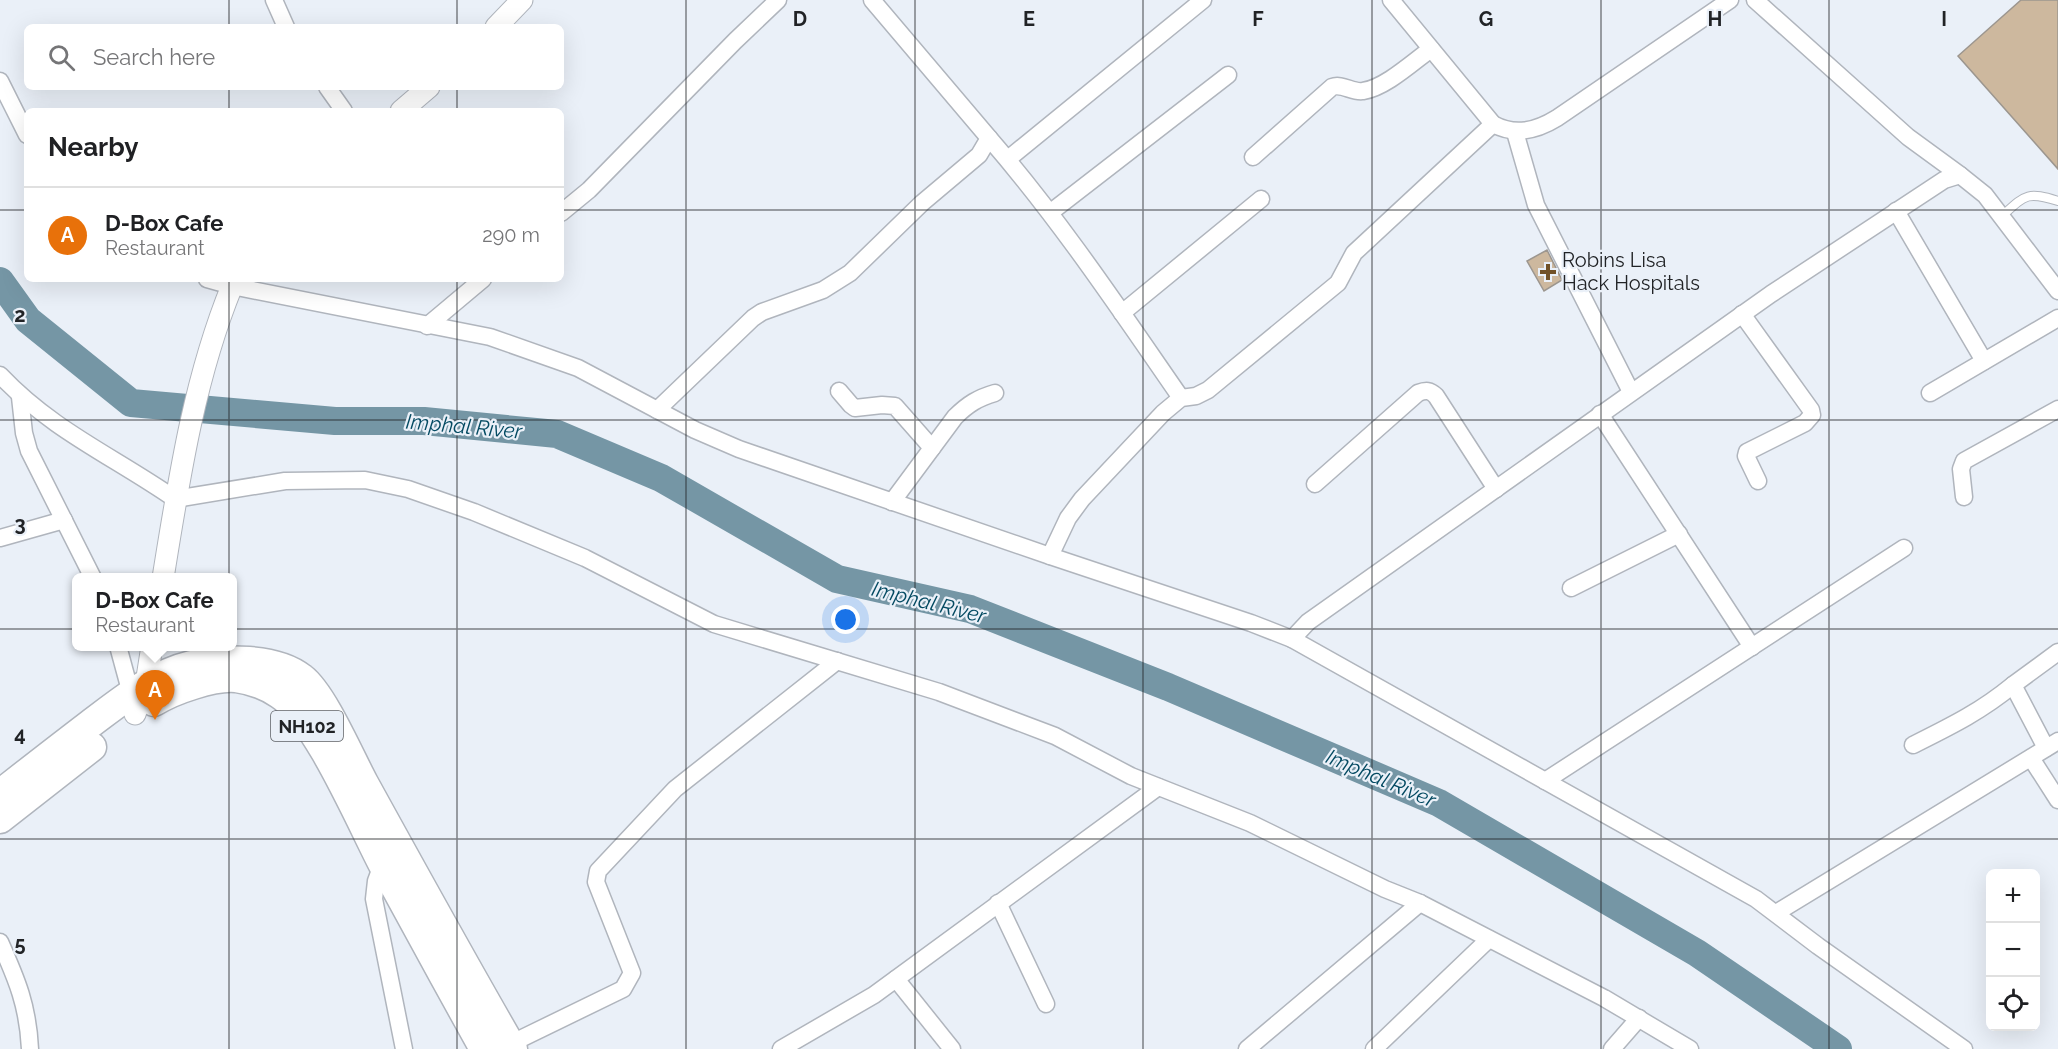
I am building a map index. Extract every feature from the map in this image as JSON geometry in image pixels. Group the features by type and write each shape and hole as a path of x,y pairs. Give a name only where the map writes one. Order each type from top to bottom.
{"highway":[{"name":"NH102","path":"0,794 180,669 209,663 254,662 291,670 304,679 315,694 390,853 502,1047"},
{"name":"NH102","path":"0,819 138,697"}],"street":[{"path":"274,0 285,24"},
{"path":"499,24 522,0"},
{"path":"564,211 589,190 778,0"},
{"path":"872,0 1051,212 1181,398"},
{"path":"1008,159 1203,0"},
{"path":"1391,0 1493,124 1503,130 1515,132 1530,131 1557,118 1720,3"},
{"path":"1755,0 1908,137 1985,195 2058,291"},
{"path":"1253,157 1332,87 1336,85 1362,92 1374,88 1431,49"},
{"path":"1051,212 1228,75"},
{"path":"0,81 24,129"},
{"path":"329,90 342,108"},
{"path":"404,108 426,90"},
{"path":"1050,556 1068,518 1082,499 1163,413 1181,398 1196,396 1208,390 1338,283 1354,253 1493,124"},
{"path":"1515,132 1536,205 1631,392"},
{"path":"657,410 753,318 762,312 823,290 849,273 922,203 979,155 989,138"},
{"path":"1292,639 1308,622 1742,314 1944,180 1960,175"},
{"path":"1122,313 1261,199"},
{"path":"1896,212 1984,361"},
{"path":"427,326 479,282"},
{"path":"164,573 180,474 211,340 235,283 427,326 490,337 579,368 695,430 739,449 1050,556 1251,622 1292,639 1756,899 1818,946 1964,1049"},
{"path":"1742,314 1811,410 1812,415 1805,423 1747,452 1746,456 1758,481"},
{"path":"1930,393 2058,318"},
{"path":"0,375 20,397 83,443 146,479 175,499 285,482 364,480 408,489 474,512 585,558 714,624 939,693 1055,736 1131,776 1250,823 1385,889 1420,903 1604,998 1690,1049"},
{"path":"1315,484 1424,390 1436,396 1496,489"},
{"path":"838,391 855,408 894,406 932,447"},
{"path":"892,502 932,447 966,406 979,398 995,393"},
{"path":"20,397 24,433 29,451 90,573"},
{"path":"1964,497 1961,469 1964,461 2058,409"},
{"path":"1600,414 1752,646"},
{"path":"0,538 64,520"},
{"path":"1570,588 1678,534"},
{"path":"1545,781 1904,549"},
{"path":"120,651 138,697"},
{"path":"138,697 151,651"},
{"path":"1913,745 1966,719 1988,705 2058,652"},
{"path":"502,1047 623,989 632,973 596,882 598,871 675,789 837,662"},
{"path":"1776,913 2052,745 2013,685"},
{"path":"2031,758 2058,800"},
{"path":"781,1049 874,995 1158,787"},
{"path":"390,853 376,881 374,899 404,1049"},
{"path":"998,903 1046,1004"},
{"path":"1247,1049 1420,903"},
{"path":"1374,1049 1489,939"},
{"path":"0,942 25,1001 30,1049"},
{"path":"896,979 952,1049"},
{"path":"1612,1049 1639,1018"}],"lane":[{"path":"2002,216 2019,200 2030,195 2041,195 2058,201"}],"building":[{"path":"2021,0 2058,0 2058,169 1958,56"},
{"path":"1547,250 1562,280 1544,291 1527,261"}],"waterway":[{"name":"Imphal River","path":"0,281 28,320 131,403 335,421 424,421 557,434 661,478 837,579 970,609 1168,687 1439,803 1697,953 1838,1049"}],"place":[{"name":"Robins Lisa Hack Hospitals","path":"1548,272"},
{"name":"D-Box Cafe","path":"155,720"}]}
